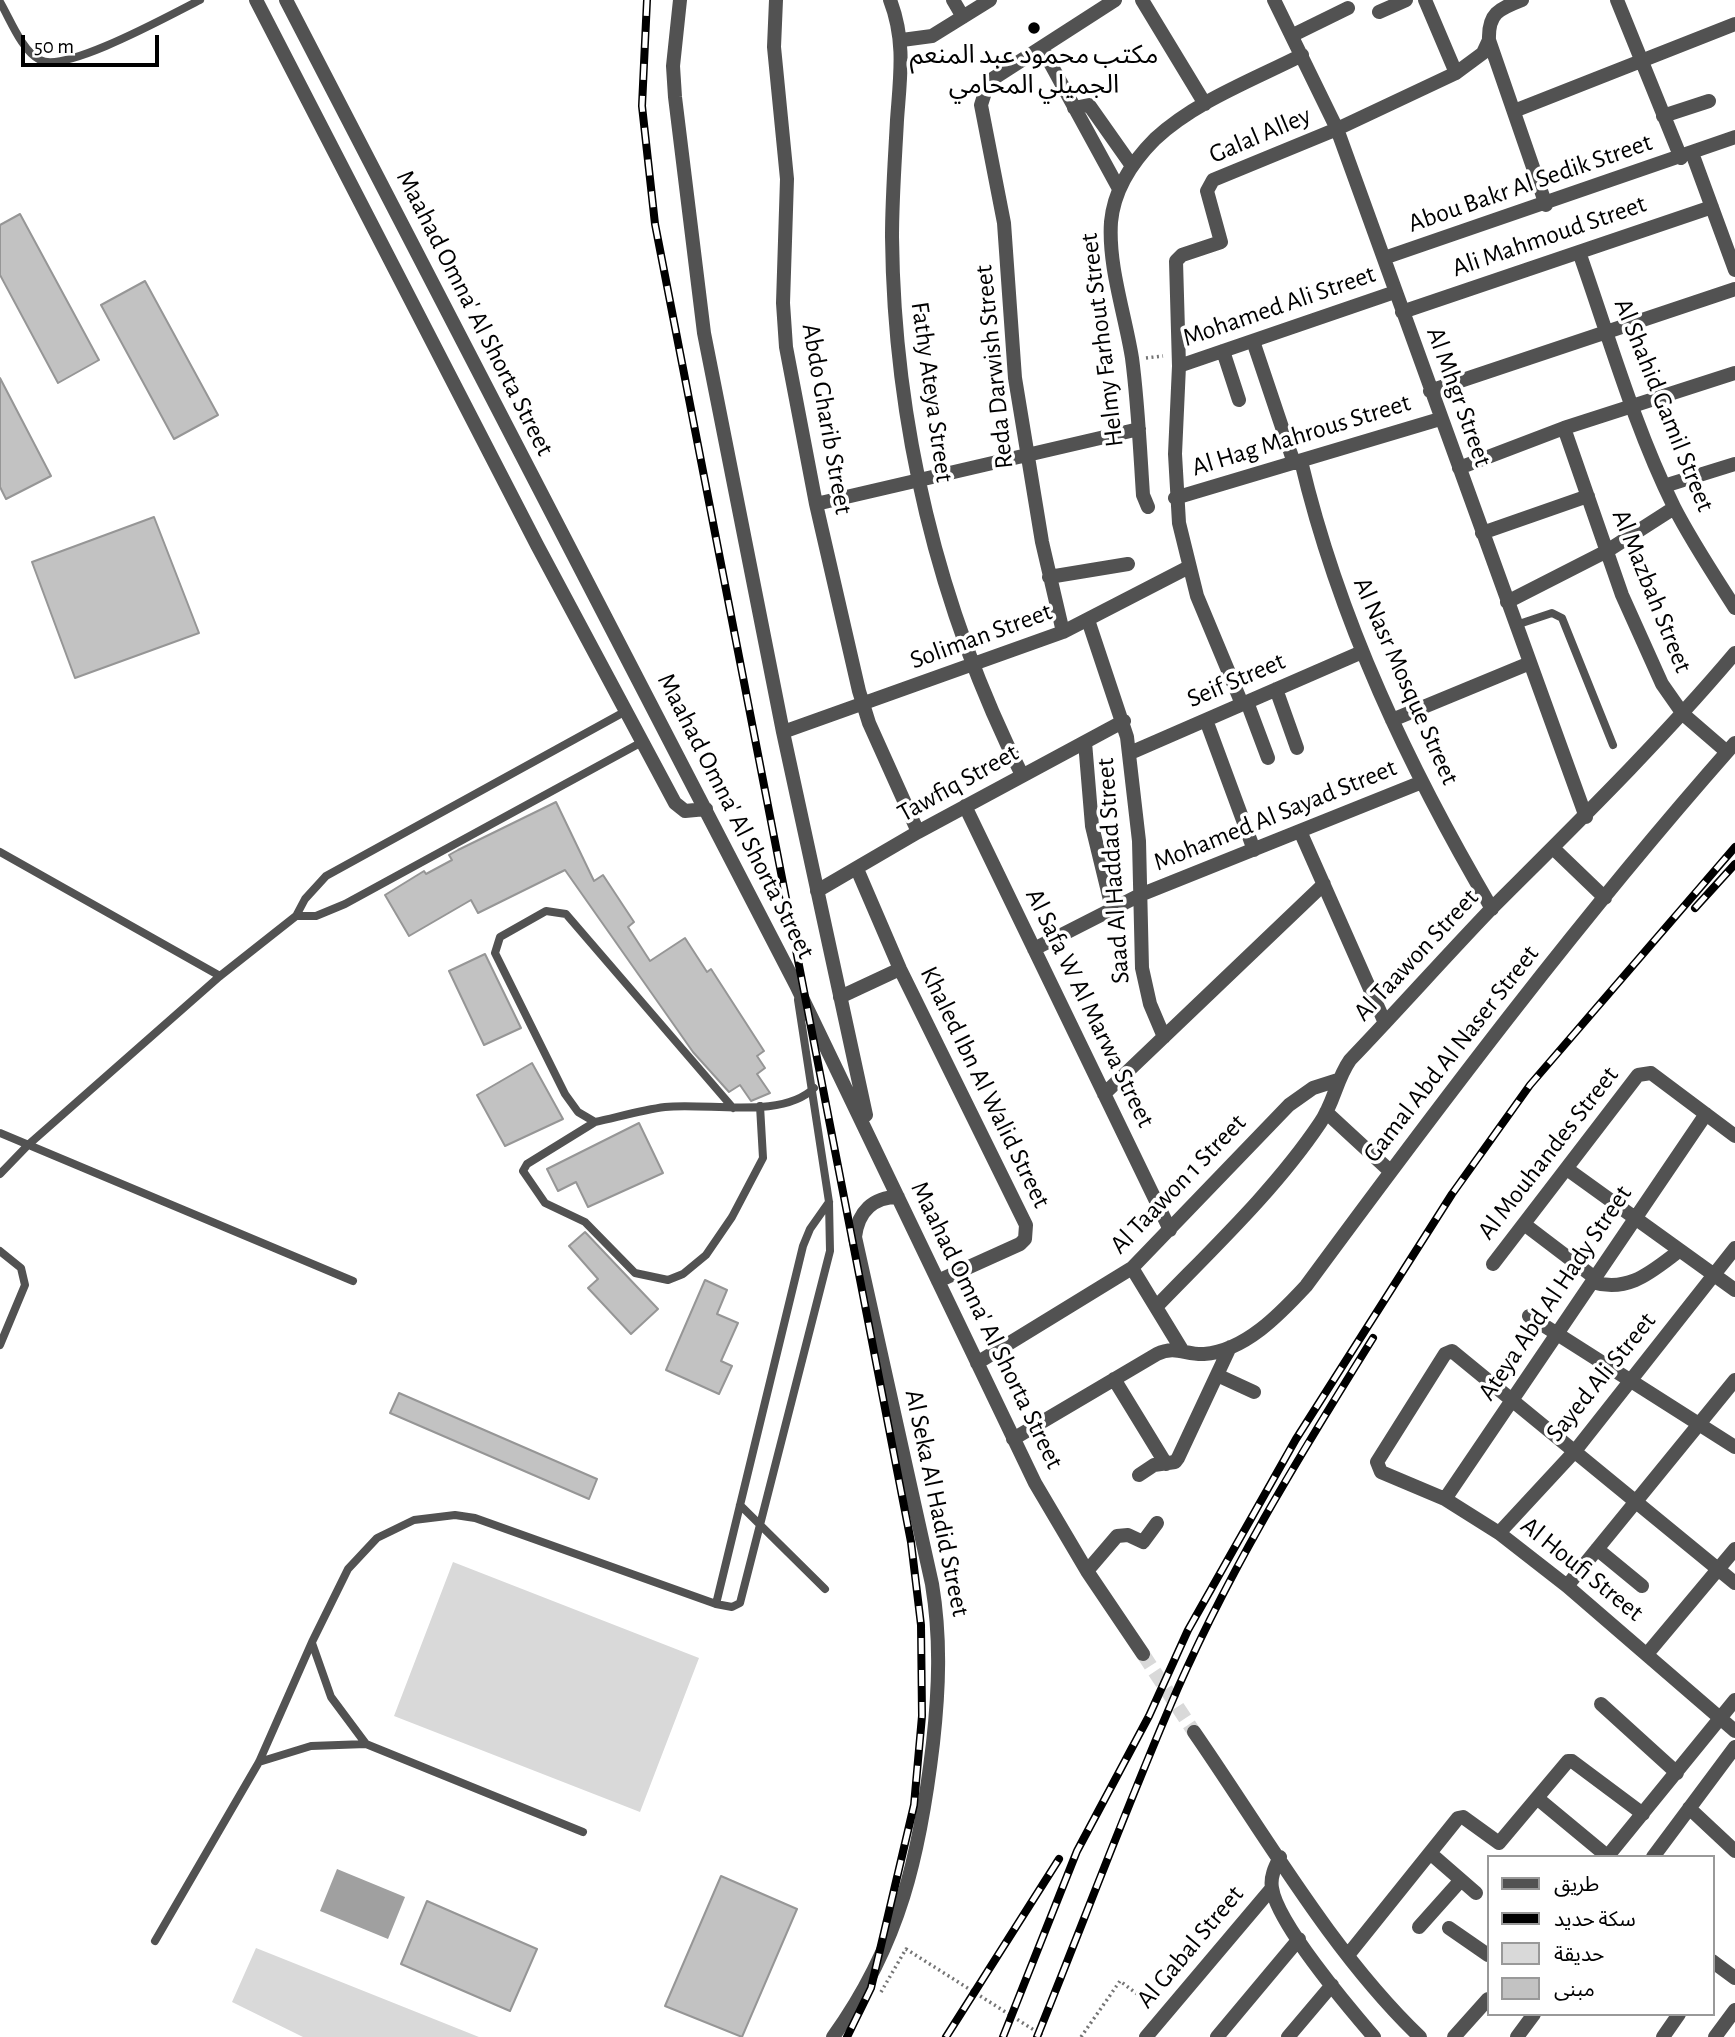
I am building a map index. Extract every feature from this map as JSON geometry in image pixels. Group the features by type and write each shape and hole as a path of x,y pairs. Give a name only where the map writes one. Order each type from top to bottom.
{"street":[{"path":"256,0 642,741 680,809 706,809"},
{"name":"Maahad Omna' Al Shorta Street","path":"286,0 796,985 1013,1439 1087,1572 1143,1654"},
{"path":"680,0 673,66 675,97 704,333 783,732 870,1137"},
{"name":"Abdo Gharib Street","path":"776,0 774,47 787,178 783,303 786,347 816,504 863,705 918,832"},
{"name":"Fathy Ateya Street","path":"890,0 902,40 892,235 895,317 916,480 973,666 1022,775"},
{"path":"953,0 963,17"},
{"path":"902,40 932,36 990,0"},
{"path":"1115,0 1042,48 1119,189"},
{"path":"1142,0 1205,104"},
{"name":"Al Mhgr Street","path":"1274,0 1337,129 1586,817"},
{"path":"1379,12 1406,0"},
{"path":"1425,0 1456,73"},
{"path":"1522,0 1494,13 1489,25 1489,40 1546,205"},
{"path":"1617,0 1663,116 1687,156 1712,207 1734,265"},
{"path":"1293,35 1348,8"},
{"path":"1514,111 1735,24"},
{"path":"1337,129 1456,73 1483,53 1489,40"},
{"name":"Reda Darwish Street","path":"1042,48 994,78 983,95 983,122 1003,223 1015,378 1026,453 1049,577 1063,632"},
{"name":"Helmy Farhout Street","path":"1148,507 1143,495 1132,359 1113,254 1111,222 1119,189 1132,166 1156,139 1205,104 1302,55"},
{"path":"1663,116 1709,101"},
{"path":"1074,108 1090,105 1132,166"},
{"name":"Galal Alley","path":"1179,366 1176,261 1182,255 1219,244 1222,239 1207,194 1208,185 1213,180 1337,129"},
{"name":"Abou Bakr Al Sedik Street","path":"1384,258 1546,205 1735,137"},
{"name":"Ali Mahmoud Street","path":"1402,312 1712,207"},
{"name":"Al Shahid Gamil Street","path":"1579,252 1632,405 1664,486 1674,508 1735,608"},
{"path":"1430,391 1735,289"},
{"name":"Mohamed Ali Street","path":"1179,366 1395,292"},
{"name":"Al Nasr Mosque Street","path":"1253,341 1298,462 1327,558 1362,652 1422,782 1492,909"},
{"path":"1223,351 1239,400"},
{"path":"1179,366 1175,498 1189,567 1205,618 1268,758"},
{"path":"455,382 478,372"},
{"path":"1459,468 1564,428 1735,373"},
{"name":"Al Hag Mahrous Street","path":"1175,498 1440,419"},
{"name":"Al Mazbah Street","path":"1564,428 1640,639 1662,684 1683,714 1731,748"},
{"path":"816,504 1026,453 1139,429"},
{"path":"1664,486 1735,464"},
{"path":"1482,533 1588,496"},
{"path":"1507,602 1607,551 1674,508"},
{"path":"1049,577 1128,564"},
{"name":"Soliman Street","path":"783,732 1063,632 1189,567"},
{"name":"Saad Al Haddad Street","path":"1088,620 1124,721 1130,753 1136,798 1143,977 1164,1037"},
{"name":"Seif Street","path":"1130,753 1362,652"},
{"name":"Al Taawon Street","path":"1156,1307 1268,1186 1326,1112 1338,1080 1350,1060 1492,909 1586,817 1683,714 1735,653"},
{"path":"1392,720 1530,663"},
{"path":"1276,690 1297,748"},
{"path":"1206,720 1254,850"},
{"name":"Tawfiq Street","path":"817,891 918,832 1124,721"},
{"path":"1085,742 1091,826 1112,908"},
{"name":"Gamal Abd Al Naser Street","path":"1013,1439 1165,1350 1203,1354 1230,1347 1271,1320 1306,1286 1390,1171 1605,898 1731,748"},
{"name":"Mohamed Al Sayad Street","path":"1034,949 1140,895 1422,782"},
{"name":"Al Safa W Al Marwa Street","path":"965,806 1170,1230"},
{"path":"1300,831 1385,1023"},
{"path":"1554,849 1605,898"},
{"name":"Khaled Ibn Al Walid Street","path":"857,869 900,969 1027,1232 1020,1244 938,1281"},
{"path":"1104,1094 1324,884"},
{"path":"840,997 900,969"},
{"name":"Al Mouhandes Street","path":"1493,1265 1642,1073 1651,1073 1706,1114"},
{"name":"Al Taawon 1 Street","path":"976,1363 1132,1268 1289,1105 1313,1088 1338,1080"},
{"path":"1326,1112 1390,1171"},
{"path":"1706,1114 1735,1136"},
{"name":"Ateya Abd Al Hady Street","path":"1445,1499 1706,1114"},
{"path":"1567,1169 1735,1290"},
{"name":"Al Seka Al Hadid Street","path":"833,2037 866,1985 910,1883 925,1814 938,1709 939,1638 932,1584 855,1237 856,1226 867,1207 887,1197 898,1197"},
{"path":"1524,1224 1593,1280 1621,1286 1635,1282 1679,1251"},
{"name":"Sayed Ali Street","path":"1499,1532 1576,1451 1735,1248"},
{"path":"1132,1268 1182,1350"},
{"path":"1529,1316 1735,1447"},
{"path":"1139,1475 1154,1465 1175,1462 1178,1458 1230,1347"},
{"name":"Al Houfi Street","path":"1513,1399 1457,1353 1452,1351 1445,1354 1377,1462 1381,1472 1445,1499 1499,1532 1567,1586 1735,1731"},
{"path":"1217,1375 1254,1392"},
{"path":"1114,1379 1166,1464"},
{"path":"1567,1586 1735,1380"},
{"path":"1513,1399 1735,1583"},
{"path":"1087,1572 1117,1536 1128,1535 1143,1542 1157,1523"},
{"path":"1597,1549 1642,1586"},
{"path":"1647,1654 1735,1549"},
{"path":"1609,1855 1735,1700"},
{"path":"1601,1704 1677,1773"},
{"path":"1195,1732 1348,1955 1387,2003 1420,2037"},
{"path":"1654,1855 1735,1747"},
{"path":"1348,1955 1460,1817 1499,1843 1571,1760 1643,1814"},
{"path":"1537,1798 1605,1855"},
{"path":"1689,1808 1733,1844"},
{"path":"1430,1853 1476,1893"},
{"path":"1280,1857 1273,1872 1272,1888 1281,1913 1368,2035"},
{"path":"1419,1927 1461,1880"},
{"name":"Al Gabal Street","path":"1146,2037 1272,1888"},
{"path":"1449,1928 1486,1954"},
{"path":"1217,2037 1299,1939"},
{"path":"1714,1964 1735,1978"},
{"path":"1288,2037 1332,1985"},
{"path":"1454,2037 1486,2001"},
{"path":"1715,2037 1735,2010"},
{"path":"1517,2037 1533,2016"},
{"path":"1663,2037 1678,2016"}],"lane":[{"path":"0,2 37,59 50,64 78,58 200,0"},
{"path":"1516,625 1552,613 1562,618 1613,745"},
{"path":"0,1174 220,976 296,916 305,898 326,876 626,712"},
{"path":"296,916 316,916 345,904 642,741"},
{"path":"0,852 220,976"},
{"path":"595,1122 578,1112 565,1094 495,953 500,937 546,911 566,914 575,922 733,1108"},
{"path":"155,1941 259,1762 312,1642 348,1569 361,1552 394,1527 434,1516 475,1518 716,1604 732,1607 740,1603 830,1251 829,1202 814,1088 796,985"},
{"path":"760,1106 763,1158 706,1255 683,1274 668,1280 635,1273 586,1222 545,1203 523,1171 527,1164 595,1122 666,1107 760,1106 803,1099 814,1088"},
{"path":"0,1133 353,1281"},
{"path":"716,1604 803,1246 810,1229 829,1202"},
{"path":"0,1251 21,1268 25,1285 0,1345"},
{"path":"740,1505 825,1589"},
{"path":"312,1642 331,1697 366,1744"},
{"path":"259,1762 311,1746 366,1744 583,1832"}],"path":[{"path":"1132,359 1166,356 1173,367 1179,366"},
{"path":"882,1992 906,1949 1045,2037"},
{"path":"1081,2037 1120,1981 1164,2015"}],"green space":[{"path":"453,1562 699,1658 640,1812 394,1716"},
{"path":"256,1948 479,2037 303,2037 232,2002"}],"shaded area":[{"path":"337,1869 405,1897 388,1939 320,1911"}],"building":[{"path":"20,214 99,360 58,383 0,275 0,225"},
{"path":"145,281 218,415 174,439 101,305"},
{"path":"0,378 51,476 6,499 0,487"},
{"path":"154,517 199,633 75,678 32,562"},
{"path":"556,802 594,881 603,875 634,922 628,927 650,961 685,938 707,972 711,969 764,1051 757,1056 765,1068 757,1074 770,1093 751,1101 740,1085 729,1092 693,1052 565,870 478,913 471,900 409,936 385,895 424,871 426,874 452,860 449,855 458,850"},
{"path":"485,954 521,1028 484,1045 449,971"},
{"path":"532,1063 563,1119 505,1146 477,1095"},
{"path":"639,1123 663,1173 588,1207 576,1182 558,1191 547,1169"},
{"path":"585,1232 658,1309 631,1334 588,1288 598,1279 569,1246"},
{"path":"705,1280 727,1290 717,1314 738,1323 721,1361 732,1366 719,1394 666,1370"},
{"path":"399,1393 597,1479 589,1499 390,1413"},
{"path":"721,1876 797,1909 742,2037 665,2006"},
{"path":"427,1901 537,1949 510,2011 401,1964"}],"tunnel":[{"path":"1143,1654 1194,1732"}],"railway":[{"path":"647,0 642,106 655,224 911,1542 921,1625 922,1716 914,1805 871,1988 847,2037"},
{"path":"1003,2037 1077,1851 1149,1716 1188,1630 1296,1439 1452,1194 1530,1085 1735,847"},
{"path":"1695,908 1735,864"},
{"path":"1037,2037 1134,1792 1213,1614 1263,1520 1373,1338"},
{"path":"946,2037 1059,1859"}],"place":[{"name":"مكتب محمود عبد المنعم الجميلي المحامي","path":"1034,28"}]}
